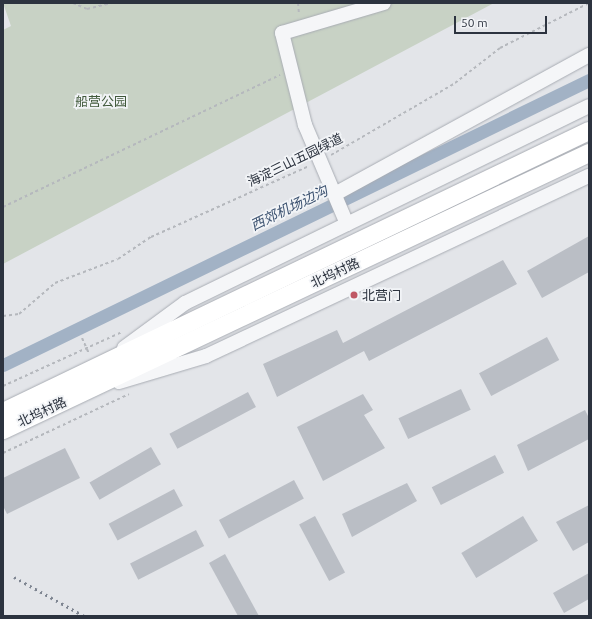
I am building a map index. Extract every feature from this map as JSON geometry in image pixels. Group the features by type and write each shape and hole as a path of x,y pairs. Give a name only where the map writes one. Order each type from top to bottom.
{"main road":[{"name":"北坞村路","path":"3,412 94,360 589,131"},
{"name":"北坞村路","path":"3,430 589,153"}],"street":[{"path":"346,224 305,125 282,33 384,3"},
{"path":"336,199 589,55"},
{"name":"北坞村路","path":"94,360 185,303 589,106"},
{"name":"北坞村路","path":"80,393 206,356 589,176"}],"path":[{"path":"73,3 87,9 111,3"},
{"name":"海淀三山五园绿道","path":"3,316 20,314 56,283 118,259 151,237 320,160 455,83 500,48 589,3"},
{"path":"3,206 291,69"},
{"path":"3,386 129,329"},
{"path":"82,338 94,360"},
{"path":"3,453 135,391"}],"green space":[{"name":"船营公园","path":"3,3 494,3 3,264 3,30 11,26"}],"building":[{"path":"589,236 589,272 542,298 527,271"},
{"path":"503,260 517,284 369,361 364,351 277,397 263,364 337,330 343,343"},
{"path":"547,337 559,360 491,396 479,373"},
{"path":"461,389 471,410 408,439 398,418"},
{"path":"248,392 256,407 177,449 169,434"},
{"path":"363,394 373,410 364,415 385,448 323,481 297,427"},
{"path":"585,410 589,418 589,439 528,471 517,445"},
{"path":"151,447 161,464 100,500 90,482"},
{"path":"65,448 80,478 7,514 3,506 3,478"},
{"path":"495,455 504,473 441,505 432,487"},
{"path":"294,480 304,499 229,538 219,520"},
{"path":"407,483 417,501 352,537 342,514"},
{"path":"174,489 183,506 118,541 109,524"},
{"path":"589,505 589,542 573,551 556,522"},
{"path":"315,516 345,573 329,581 299,524"},
{"path":"523,516 538,541 476,578 461,553"},
{"path":"196,530 204,546 138,580 130,564"},
{"path":"225,554 259,616 238,616 209,563"},
{"path":"589,573 589,599 564,613 553,593"}],"waterway":[{"name":"西郊机场边沟","path":"3,365 589,80"}],"railway":[{"path":"14,577 84,616"}],"place":[{"name":"北营门","path":"354,295"}]}
